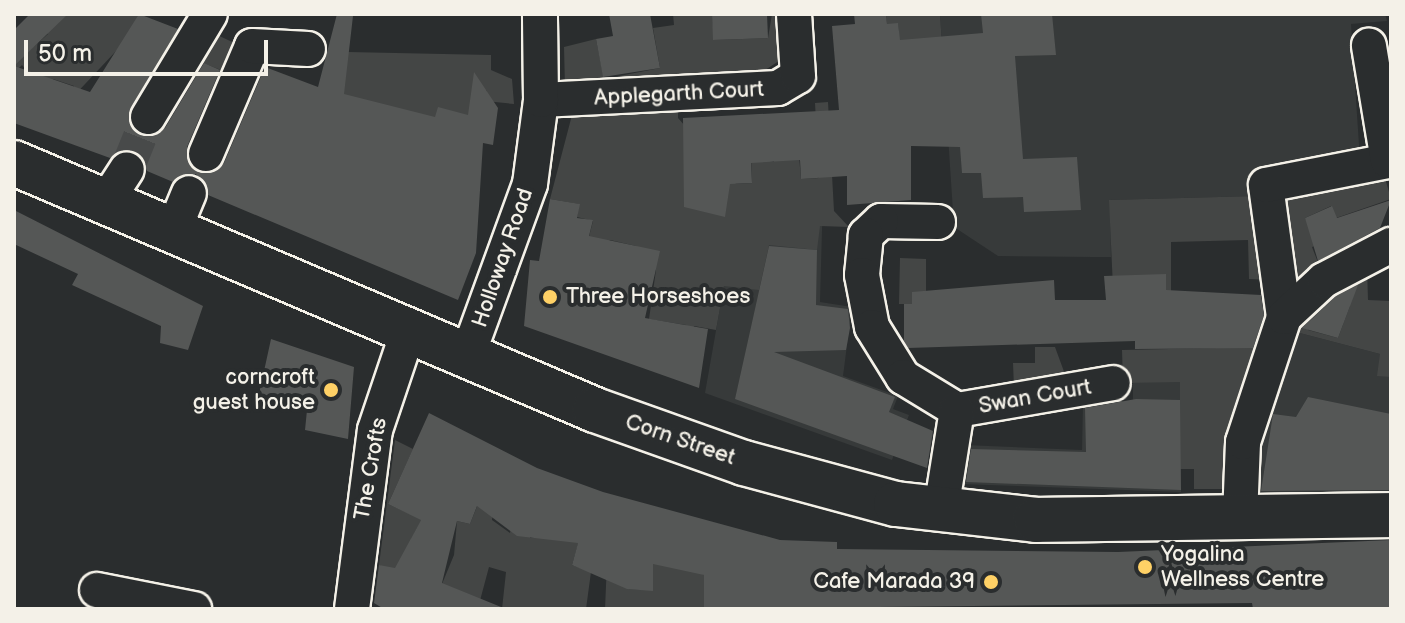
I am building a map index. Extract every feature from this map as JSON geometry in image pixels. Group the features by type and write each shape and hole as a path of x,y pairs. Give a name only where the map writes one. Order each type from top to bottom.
{"street":[{"path":"148,117 210,14"},
{"name":"Holloway Road","path":"467,357 526,200 541,100 540,14"},
{"name":"Applegarth Court","path":"541,100 778,88 798,76 794,14"},
{"path":"206,154 252,46 308,49"},
{"path":"1240,517 1243,442 1284,317 1266,185 1388,161 1369,46"},
{"name":"Corn Street","path":"14,163 116,186 172,234 467,357 744,463 941,510 1036,520 1391,515"},
{"path":"172,234 189,193"},
{"name":"Swan Court","path":"938,222 874,225 866,235 863,283 872,327 893,366 935,403 957,410 1113,383"},
{"path":"1284,317 1324,280 1391,245"},
{"name":"The Crofts","path":"352,609 375,430 408,332"},
{"name":"Swan Court","path":"941,510 957,410"},
{"path":"97,590 194,609"}],"shaded area":[{"path":"26,14 139,14 127,38 160,66 158,74 117,50 70,100 74,86 53,79 48,95 22,65 14,73 14,64 48,34"},
{"path":"673,14 712,14 714,40 768,38 772,14 779,14 782,59 756,76 565,88 564,47 596,39 604,79 660,68 653,28 674,25"},
{"path":"886,14 940,14 947,123 902,77 898,24 887,24"},
{"path":"940,14 1385,14 1387,21 1351,24 1360,160 1256,196 1110,200 1111,257 998,256 954,227"},
{"path":"213,33 243,47 231,74 198,61"},
{"path":"348,52 491,55 491,70 512,79 514,104 485,101 487,91 476,85 464,141 337,148"},
{"path":"828,102 834,211 849,227 820,226 817,250 769,245 759,290 724,286 716,330 694,326 690,346 686,325 649,319 656,270 636,246 610,240 581,268 593,221 577,217 579,204 550,199 572,115 678,108 678,118 736,184 752,183 751,157 774,162 773,145 798,144 801,179 819,178 815,103"},
{"path":"1383,171 1391,199 1336,218 1331,206 1305,218 1320,244 1312,247 1319,265 1309,279 1290,276 1278,207 1289,192"},
{"path":"823,195 820,302 852,307 843,376 898,396 893,409 909,415 892,460 705,393 724,285"},
{"path":"1256,196 1271,280 1249,279 1248,240 1171,242 1171,314 1134,341 1133,300 1113,288 1109,200"},
{"path":"900,258 926,259 926,292 912,292 912,304 899,304"},
{"path":"1367,267 1368,300 1391,301 1391,377 1377,376 1380,354 1296,332 1303,318 1311,321 1308,330 1338,338 1350,306 1322,296"},
{"path":"1391,307 1391,493 1248,492 1250,441 1296,332 1380,354"},
{"path":"1035,347 1055,347 1066,377 1014,388 1013,363 1035,363"},
{"path":"1265,347 1232,489 1194,489 1194,469 1180,469 1180,382 1123,383 1122,350"},
{"path":"1180,381 1181,492 960,484 965,445 1082,450 1083,403 1133,402 1133,382"},
{"path":"395,440 413,449 388,504 410,514 430,504 411,539 421,583 379,565"},
{"path":"494,503 492,520 510,533 511,527 530,528 530,538 580,537 572,565 591,572 586,609 502,609 506,572 489,567 478,608 437,596 454,555 457,521 470,524 478,504"},
{"path":"653,543 704,575 704,609 605,609 607,562 628,589 653,590"}],"building":[{"path":"30,14 68,14 14,66 14,30"},
{"path":"139,14 178,29 131,107 137,134 165,128 204,63 220,70 187,147 199,173 224,163 265,67 318,87 337,14 353,16 344,94 435,117 438,107 468,115 474,72 498,108 493,145 483,143 476,253 458,300 208,195 196,174 173,182 147,171 137,152 110,158 14,123 14,66 90,92"},
{"path":"609,14 650,14 660,68 603,77 596,39 613,36"},
{"path":"712,14 767,14 768,38 713,40"},
{"path":"854,14 886,14 887,24 898,23 900,40 983,33 981,14 1052,14 1056,55 1015,56 1023,159 1077,157 1081,210 1024,212 1023,197 983,198 981,173 962,173 960,147 911,146 911,200 847,205 847,176 801,179 800,160 751,163 752,183 730,184 725,217 684,207 683,118 839,110 832,26 855,24"},
{"path":"550,199 580,204 577,218 593,220 589,236 660,251 645,318 708,329 699,388 524,326 530,260 539,261"},
{"path":"1391,200 1380,228 1318,261 1305,218 1332,206 1337,218"},
{"path":"14,210 203,306 188,350 160,343 161,326 72,285 78,274 14,244"},
{"path":"769,246 817,250 816,305 848,309 850,328 846,350 774,352 895,397 889,412 933,431 927,468 735,399"},
{"path":"1166,274 1166,290 1261,295 1264,315 1253,348 1135,349 1135,341 908,348 904,341 904,304 912,304 912,292 1054,280 1055,300 1106,300 1104,276"},
{"path":"1358,285 1338,338 1302,328 1336,296"},
{"name":"corncroft guest house","path":"271,339 354,367 348,439 305,430 307,410 259,394"},
{"path":"1308,397 1391,414 1391,490 1261,491 1273,414 1296,417"},
{"path":"1136,399 1180,400 1181,490 966,482 971,449 1086,452 1085,408"},
{"path":"429,413 537,468 603,492 780,540 837,542 837,549 1118,552 1391,540 1391,609 1253,609 1252,603 704,609 704,575 653,564 653,591 627,589 572,565 578,543 517,536 477,506 470,524 457,521 442,583 506,609 384,609 374,603 379,565 395,568 421,520 388,504"}],"tunnel":[{"path":"127,169 148,117"}],"place":[{"name":"Three Horseshoes","path":"550,297"},
{"name":"corncroft guest house","path":"331,390"},
{"name":"Yogalina Wellness Centre","path":"1145,567"},
{"name":"Cafe Marada 39","path":"991,582"}]}
